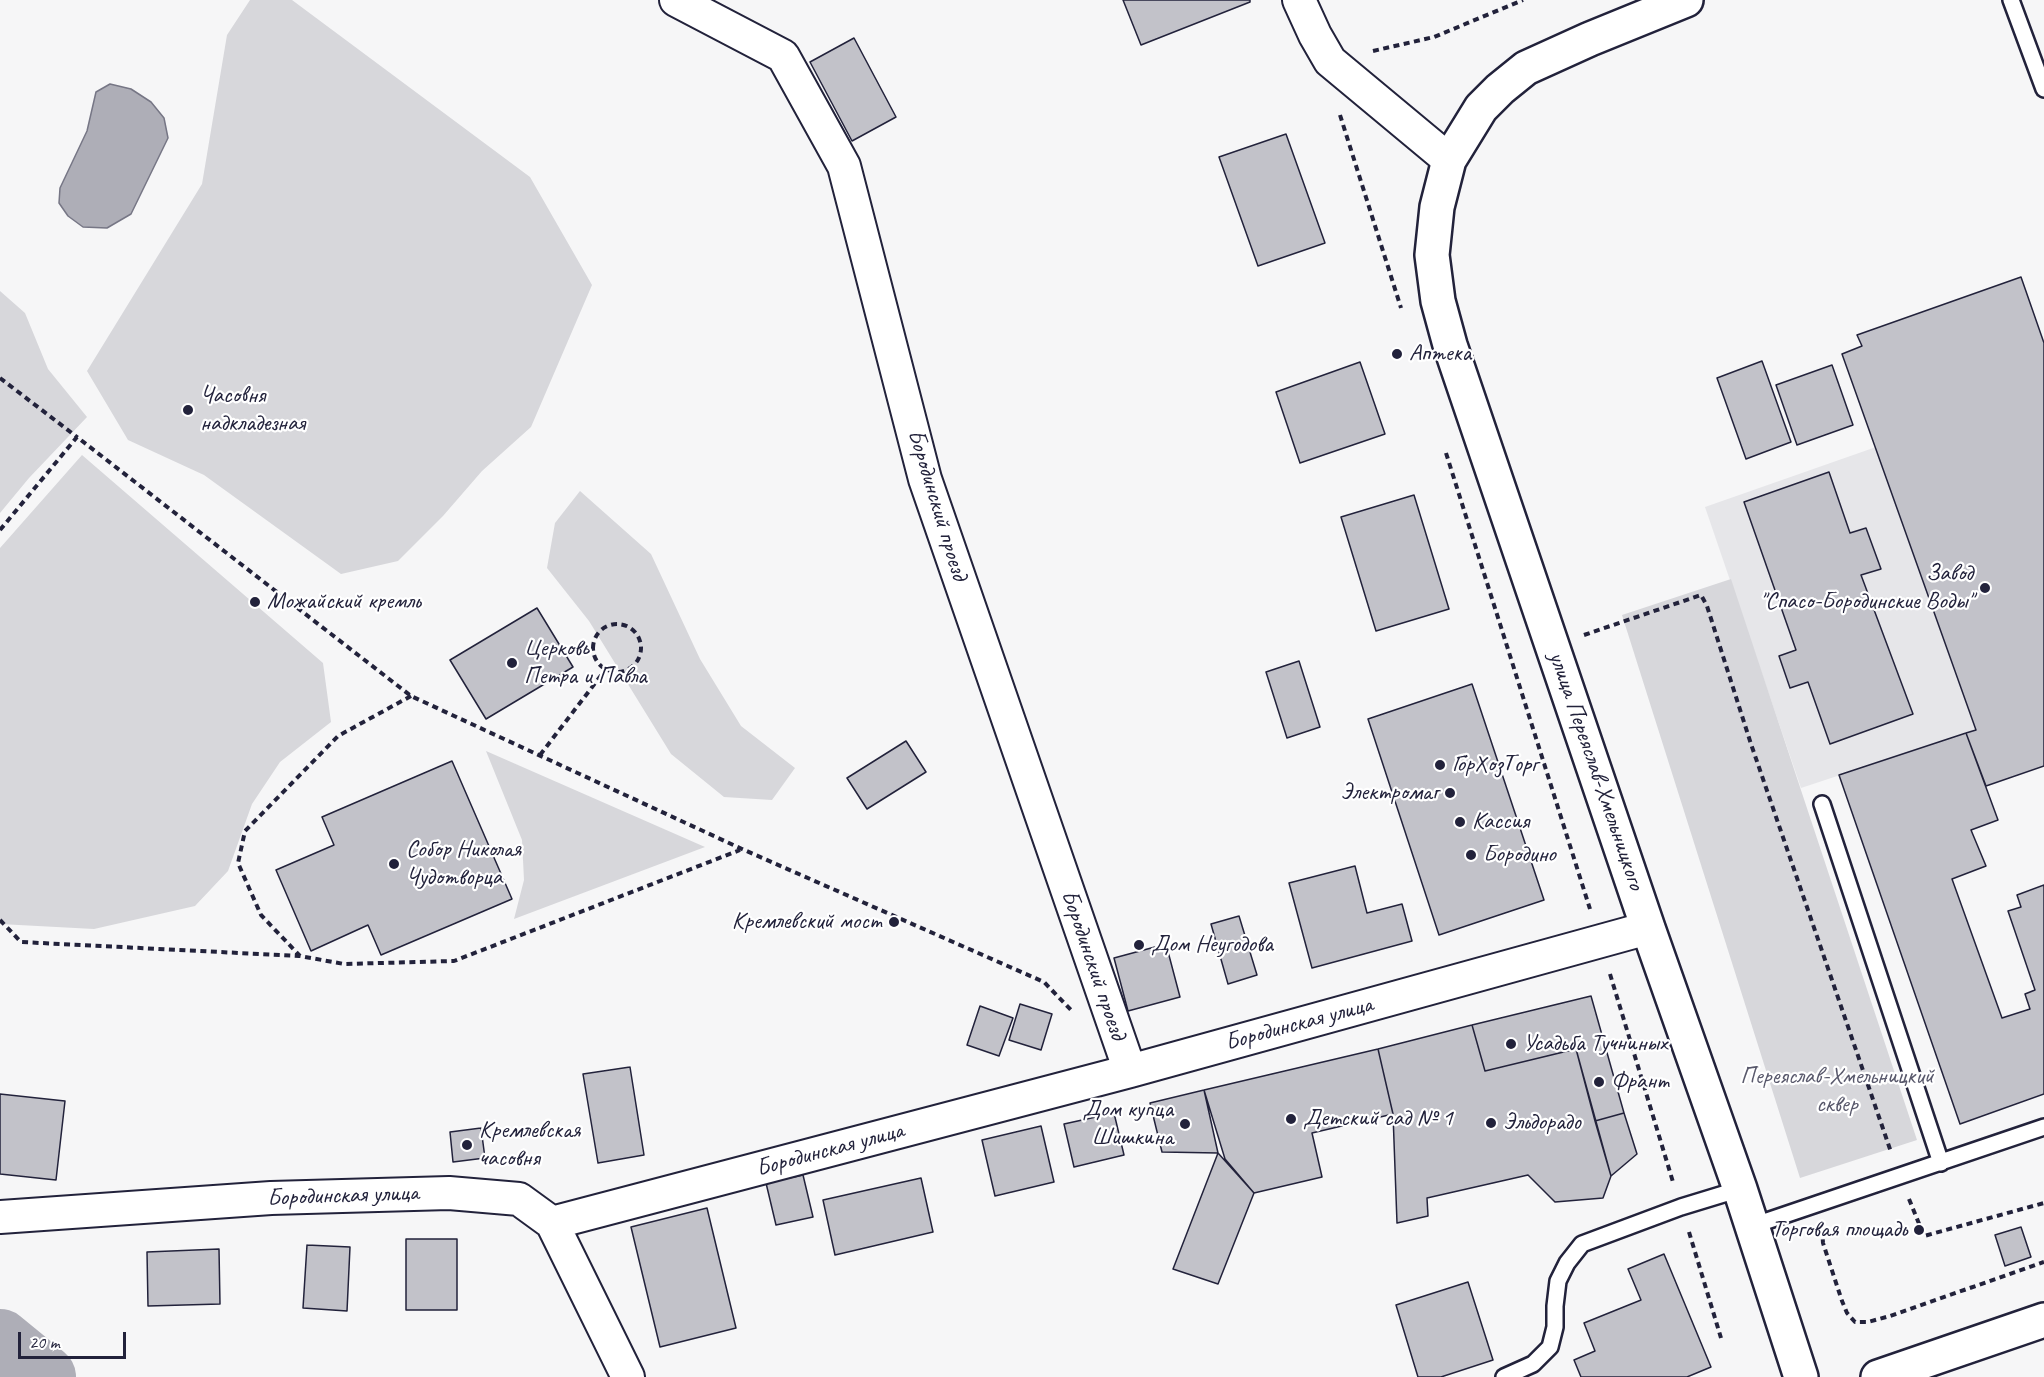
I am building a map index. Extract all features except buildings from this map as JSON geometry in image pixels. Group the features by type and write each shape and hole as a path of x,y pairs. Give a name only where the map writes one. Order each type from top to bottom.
{"main road":[{"name":"улица Переяслав-Хмельницкого","path":"1686,0 1526,68 1481,108 1449,160 1437,207 1432,255 1438,302 1488,456 1648,928 1740,1189 1801,1377"},
{"path":"1878,1377 2044,1320"}],"street":[{"name":"Бородинский проезд","path":"676,0 783,56 844,166 926,479 1130,1071"},
{"path":"1299,0 1330,61 1449,160"},
{"name":"Бородинская улица","path":"0,1217 271,1198 449,1193 519,1199 552,1223 1130,1071 1648,928"},
{"path":"552,1223 628,1377"}],"lane":[{"path":"2011,0 2044,89"},
{"path":"1821,804 1941,1162"},
{"path":"1752,1226 2044,1127"},
{"path":"1504,1377 1533,1364 1550,1347 1555,1328 1558,1281 1567,1263 1582,1244 1681,1207 1740,1189"}],"path":[{"path":"1330,61 1434,37 1523,0"},
{"path":"1337,104 1404,319"},
{"path":"0,378 411,696 742,849 1044,982 1075,1014"},
{"path":"0,530 77,437"},
{"path":"1443,443 1600,941 1720,1338"},
{"path":"1617,623 1701,595 1707,606 1751,744 1899,1176 1924,1236 2044,1203"},
{"path":"623,624 630,627 640,640 642,648 640,657 629,669 613,672 606,669 595,659 593,643 596,636 607,625 623,624"},
{"path":"540,755 606,669"},
{"path":"300,956 261,915 238,863 245,831 338,735 411,696"},
{"path":"0,920 21,942 300,956 344,964 454,961 742,849"},
{"path":"1821,1220 1824,1243 1842,1300 1847,1313 1855,1322 1868,1322 1890,1316 2044,1262"}],"shaded area":[{"path":"110,84 131,89 151,102 164,118 168,138 131,214 107,228 83,227 68,216 59,203 60,188 87,131 96,92"},
{"path":"1876,447 1976,730 1801,788 1705,507"}],"green space":[{"path":"250,0 292,0 530,177 592,285 531,427 482,471 443,516 398,561 341,574 204,475 128,440 87,371 202,184 227,35"},
{"path":"0,291 25,313 48,369 87,417 29,478 0,513"},
{"path":"82,455 323,663 331,722 280,762 252,804 228,871 195,906 94,929 0,924 0,548"},
{"path":"580,491 651,554 700,659 741,726 795,768 772,800 724,797 671,754 589,621 547,568 555,523"},
{"name":"Переяслав-Хмельницкий сквер","path":"1731,579 1917,1140 1800,1178 1622,615"},
{"path":"486,751 705,847 514,919 524,880 522,840"}],"waterway":[{"path":"0,1341 44,1377"}],"place":[{"name":"Аптека","path":"1397,354"},
{"name":"Часовня надкладезная","path":"188,410"},
{"name":"Завод \"Спасо-Бородинские Воды\"","path":"1985,588"},
{"name":"Можайский кремль","path":"255,602"},
{"name":"Церковь Петра и Павла","path":"512,663"},
{"name":"ГорХозТорг","path":"1440,765"},
{"name":"Электромаг","path":"1450,793"},
{"name":"Кассия","path":"1460,822"},
{"name":"Бородино","path":"1471,855"},
{"name":"Собор Николая Чудотворца","path":"394,864"},
{"name":"Кремлевский мост","path":"894,922"},
{"name":"Дом Неугодова","path":"1139,945"},
{"name":"Усадьба Тучниных","path":"1511,1044"},
{"name":"Франт","path":"1599,1082"},
{"name":"Детский сад № 1","path":"1291,1119"},
{"name":"Эльдорадо","path":"1491,1123"},
{"name":"Дом купца Шишкина","path":"1185,1124"},
{"name":"Кремлевская часовня","path":"467,1145"},
{"name":"Торговая площадь","path":"1919,1230"}]}
